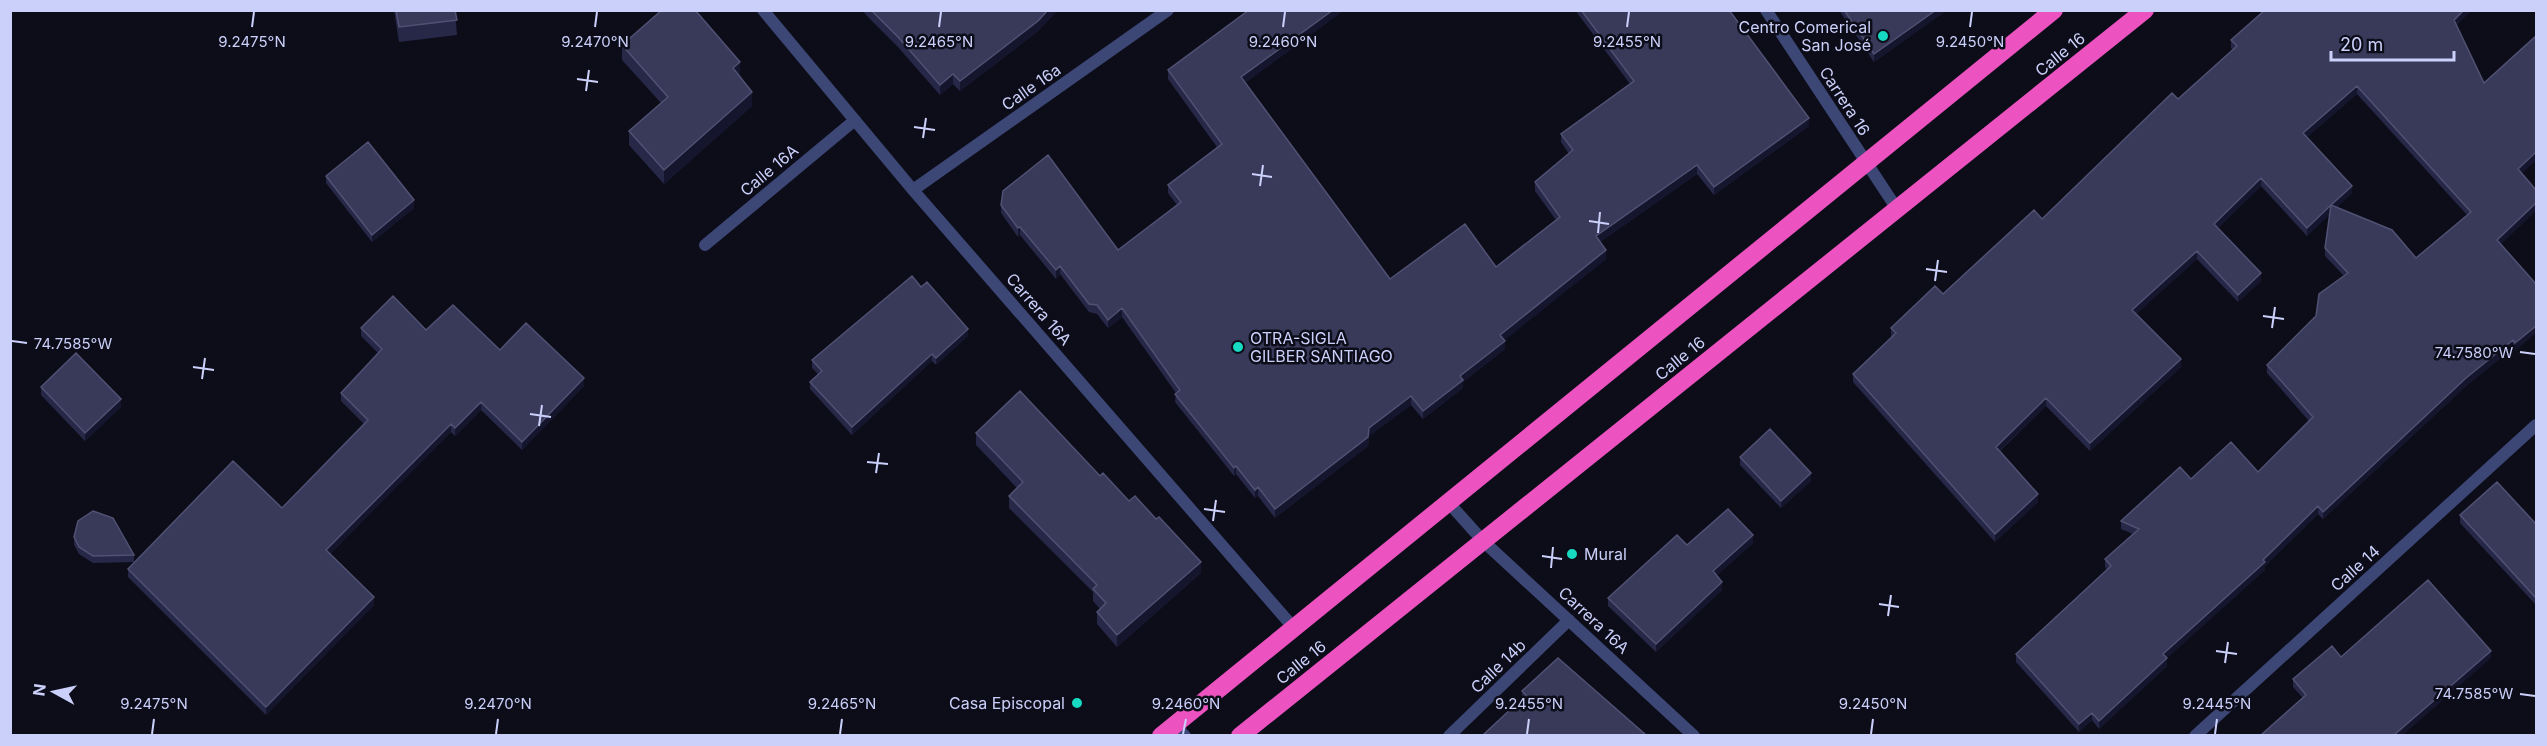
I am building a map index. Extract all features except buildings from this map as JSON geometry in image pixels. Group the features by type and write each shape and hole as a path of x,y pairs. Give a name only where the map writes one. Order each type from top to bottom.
{"highway":[{"name":"Calle 16","path":"1174,732 1293,627 2054,10"},
{"name":"Calle 16","path":"1240,735 2145,10"}],"street":[{"name":"Carrera 16A","path":"763,10 913,190 1293,627"},
{"name":"Calle 16a","path":"913,190 1168,10"},
{"name":"Carrera 16","path":"1766,10 1897,209"},
{"name":"Calle 16A","path":"705,245 855,120"},
{"name":"Calle 14","path":"2195,735 2536,425"},
{"name":"Carrera 16A","path":"1448,502 1483,541 1694,735"},
{"name":"Calle 14b","path":"1449,735 1569,620"}],"place":[{"name":"Centro Comerical San José","path":"1883,36"},
{"name":"OTRA-SIGLA GILBER SANTIAGO","path":"1238,347"},
{"name":"Mural","path":"1572,554"},
{"name":"Casa Episcopal","path":"1077,703"}]}
